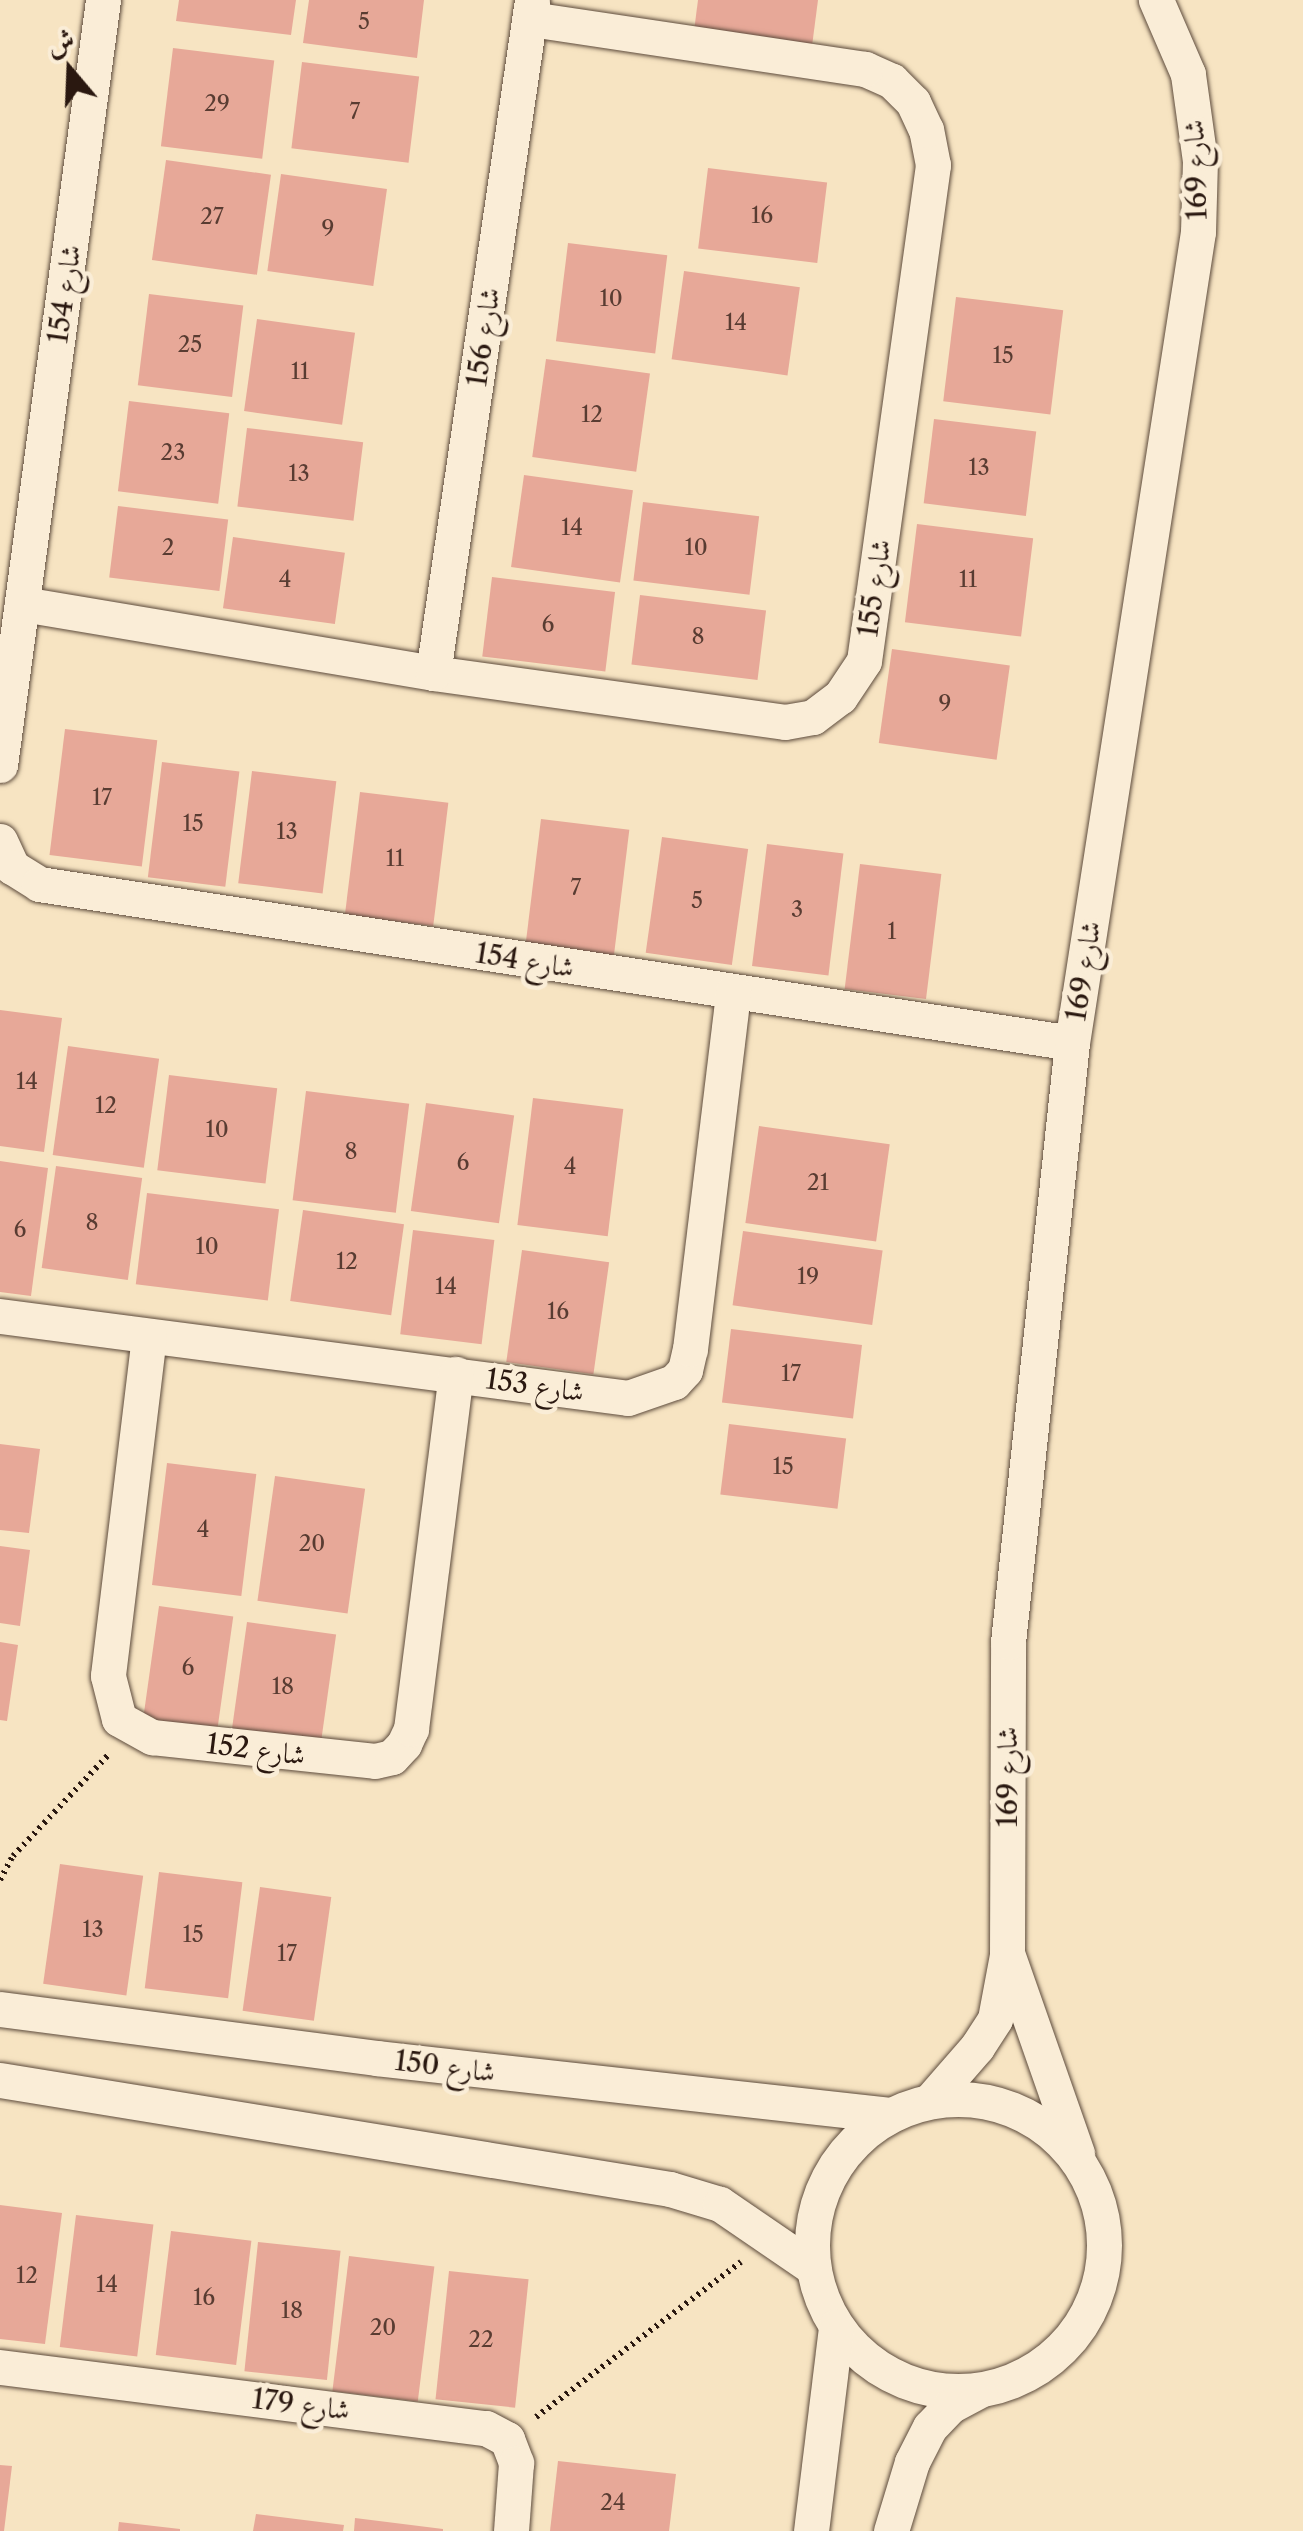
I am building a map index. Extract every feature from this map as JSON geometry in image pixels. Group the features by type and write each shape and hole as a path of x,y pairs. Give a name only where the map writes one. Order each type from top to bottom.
{"street":[{"name":"شارع 154","path":"0,765 103,0"},
{"name":"شارع 169","path":"930,2102 995,2019 1007,1955 1008,1642 1072,1044 1198,232 1200,161 1188,74 1156,0"},
{"name":"شارع 155","path":"22,604 433,673 785,722 813,717 840,697 864,661 932,164 926,130 913,102 892,81 865,69 531,10"},
{"name":"شارع 156","path":"433,673 531,10"},
{"name":"شارع 154","path":"0,841 12,867 39,884 1072,1044"},
{"name":"شارع 153","path":"0,1316 628,1398 674,1382 685,1370 732,992"},
{"path":"132,1729 119,1719 108,1676 148,1336"},
{"name":"شارع 152","path":"132,1729 152,1737 350,1760 392,1758 411,1729 456,1374"},
{"name":"شارع 169","path":"1007,1955 1080,2163"},
{"name":"شارع 150","path":"0,2008 376,2058 890,2115"},
{"path":"0,2080 670,2190 720,2204 812,2267"},
{"path":"891,2531 912,2462 930,2427 950,2406 982,2389 1022,2377 1056,2354 1083,2322 1100,2283 1105,2241 1100,2214 1080,2163 1051,2131 1014,2110 973,2099 930,2102 890,2115 854,2142 828,2178 813,2222 812,2267 821,2299 836,2328 864,2358 900,2380 940,2390 982,2389"},
{"path":"811,2531 836,2328"},
{"name":"شارع 179","path":"0,2367 456,2423 486,2428 507,2439"},
{"path":"507,2439 516,2463 511,2531"}],"path":[{"path":"0,1880 12,1856 132,1729"},
{"path":"507,2439 770,2240"}],"building":[{"path":"179,0 296,0 291,35 176,21"},
{"path":"309,0 424,0 417,58 303,43"},
{"path":"698,0 818,0 812,46 694,31"},
{"path":"173,48 274,60 262,159 161,146"},
{"path":"302,62 419,76 409,163 291,148"},
{"path":"166,160 271,175 257,275 152,260"},
{"path":"708,168 827,183 817,263 698,248"},
{"path":"281,174 387,189 373,286 267,271"},
{"path":"568,243 667,255 655,353 556,341"},
{"path":"684,271 800,287 787,375 672,359"},
{"path":"149,294 243,306 232,397 138,385"},
{"path":"956,297 1063,310 1050,414 943,401"},
{"path":"257,319 355,333 342,425 244,411"},
{"path":"546,359 650,374 636,472 532,457"},
{"path":"129,401 229,413 218,504 118,491"},
{"path":"934,419 1036,432 1026,516 924,503"},
{"path":"247,428 363,442 354,521 237,506"},
{"path":"524,475 633,490 620,582 511,567"},
{"path":"643,502 759,516 750,595 633,580"},
{"path":"118,506 228,520 219,591 109,577"},
{"path":"917,524 1033,538 1021,637 905,622"},
{"path":"233,537 345,553 335,624 223,608"},
{"path":"492,577 615,592 605,672 482,656"},
{"path":"640,595 766,610 758,680 631,664"},
{"path":"892,649 1010,666 997,760 879,743"},
{"path":"65,729 157,740 142,866 50,855"},
{"path":"162,762 239,772 225,887 148,877"},
{"path":"252,771 336,781 323,894 238,883"},
{"path":"360,792 448,803 433,926 345,915"},
{"path":"541,819 629,830 614,957 525,946"},
{"path":"662,837 748,849 732,965 646,953"},
{"path":"767,844 843,853 828,975 752,966"},
{"path":"860,864 941,874 926,999 845,989"},
{"path":"0,1010 62,1018 44,1152 0,1146"},
{"path":"68,1046 159,1059 144,1168 53,1155"},
{"path":"169,1075 277,1088 265,1184 157,1170"},
{"path":"306,1091 409,1104 396,1213 293,1200"},
{"path":"533,1098 623,1109 608,1236 517,1225"},
{"path":"426,1103 514,1115 499,1223 411,1211"},
{"path":"759,1126 890,1144 876,1241 745,1223"},
{"path":"0,1161 48,1168 31,1296 0,1292"},
{"path":"56,1166 142,1178 128,1280 42,1268"},
{"path":"147,1193 279,1209 268,1301 136,1284"},
{"path":"303,1210 404,1224 391,1315 290,1301"},
{"path":"413,1230 494,1240 482,1344 400,1334"},
{"path":"743,1231 883,1251 872,1325 733,1305"},
{"path":"522,1250 609,1262 593,1374 506,1362"},
{"path":"731,1329 862,1345 853,1419 722,1402"},
{"path":"729,1424 846,1438 837,1509 720,1494"},
{"path":"0,1444 40,1449 29,1533 0,1530"},
{"path":"167,1463 256,1474 241,1596 152,1585"},
{"path":"275,1476 365,1489 348,1613 257,1601"},
{"path":"0,1546 30,1550 20,1626 0,1623"},
{"path":"159,1606 233,1616 217,1730 143,1720"},
{"path":"247,1622 336,1635 320,1752 230,1740"},
{"path":"0,1642 18,1645 7,1721 0,1720"},
{"path":"60,1864 143,1876 126,1996 43,1984"},
{"path":"159,1872 242,1882 228,1998 145,1988"},
{"path":"260,1887 331,1897 314,2021 243,2011"},
{"path":"0,2205 62,2213 45,2344 0,2339"},
{"path":"76,2215 153,2225 137,2357 60,2347"},
{"path":"171,2231 251,2241 236,2365 156,2355"},
{"path":"258,2242 341,2251 327,2380 244,2371"},
{"path":"349,2256 434,2266 418,2401 332,2391"},
{"path":"449,2271 529,2279 515,2408 436,2399"},
{"path":"558,2461 676,2474 669,2531 550,2531"},
{"path":"0,2465 12,2466 4,2531 0,2531"},
{"path":"256,2514 344,2525 343,2531 253,2531"},
{"path":"355,2518 443,2529 443,2531 354,2531"},
{"path":"119,2522 180,2529 180,2531 118,2531"}]}
